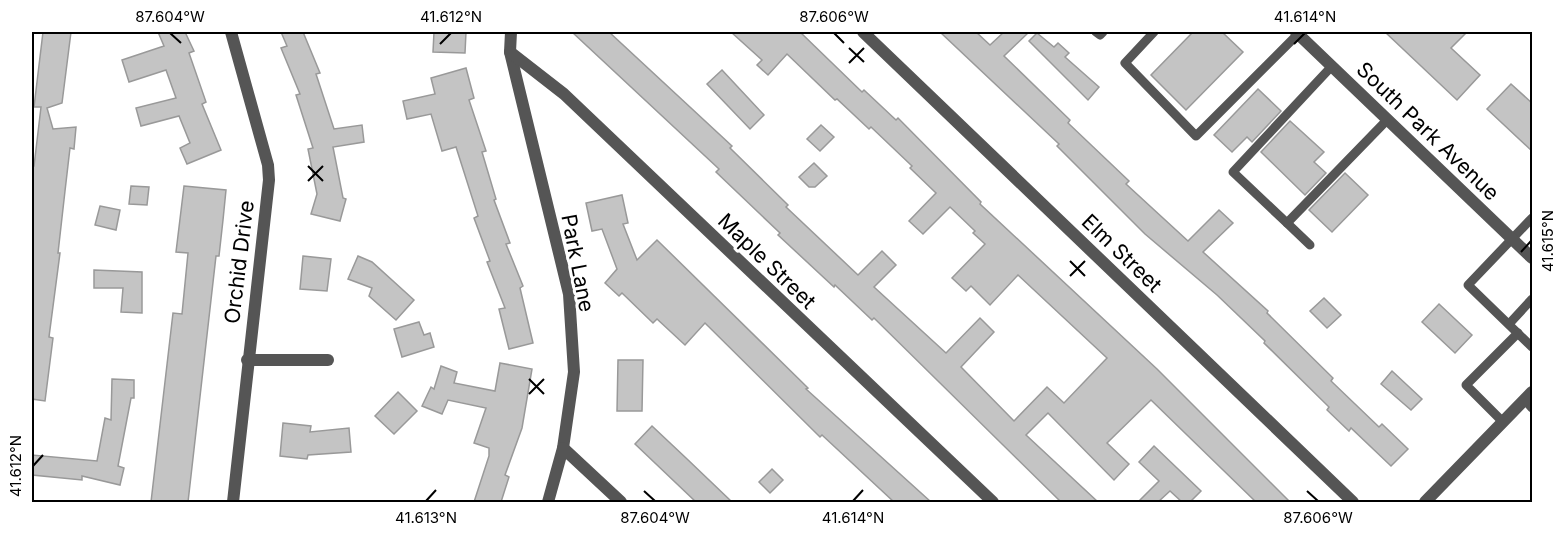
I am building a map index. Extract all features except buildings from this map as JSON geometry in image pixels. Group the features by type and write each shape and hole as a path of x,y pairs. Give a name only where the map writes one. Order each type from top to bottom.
{"street":[{"name":"Orchid Drive","path":"231,32 269,172 233,502"},
{"name":"Park Lane","path":"511,32 510,52 569,294 574,372 563,448 548,502"},
{"name":"Elm Street","path":"863,32 1353,502"},
{"name":"South Park Avenue","path":"1297,32 1533,258"},
{"name":"Maple Street","path":"510,52 564,94 993,502"},
{"path":"247,360 328,360"},
{"path":"1425,502 1503,422 1530,400"},
{"path":"563,448 621,502"}],"lane":[{"path":"1096,32 1100,35 1103,32"},
{"path":"1154,32 1125,63 1196,136 1297,32"},
{"path":"1311,245 1233,172 1332,66"},
{"path":"1287,223 1388,119"},
{"path":"1533,218 1468,285 1533,347"},
{"path":"1509,324 1533,299"},
{"path":"1503,422 1466,386 1518,333"}]}
